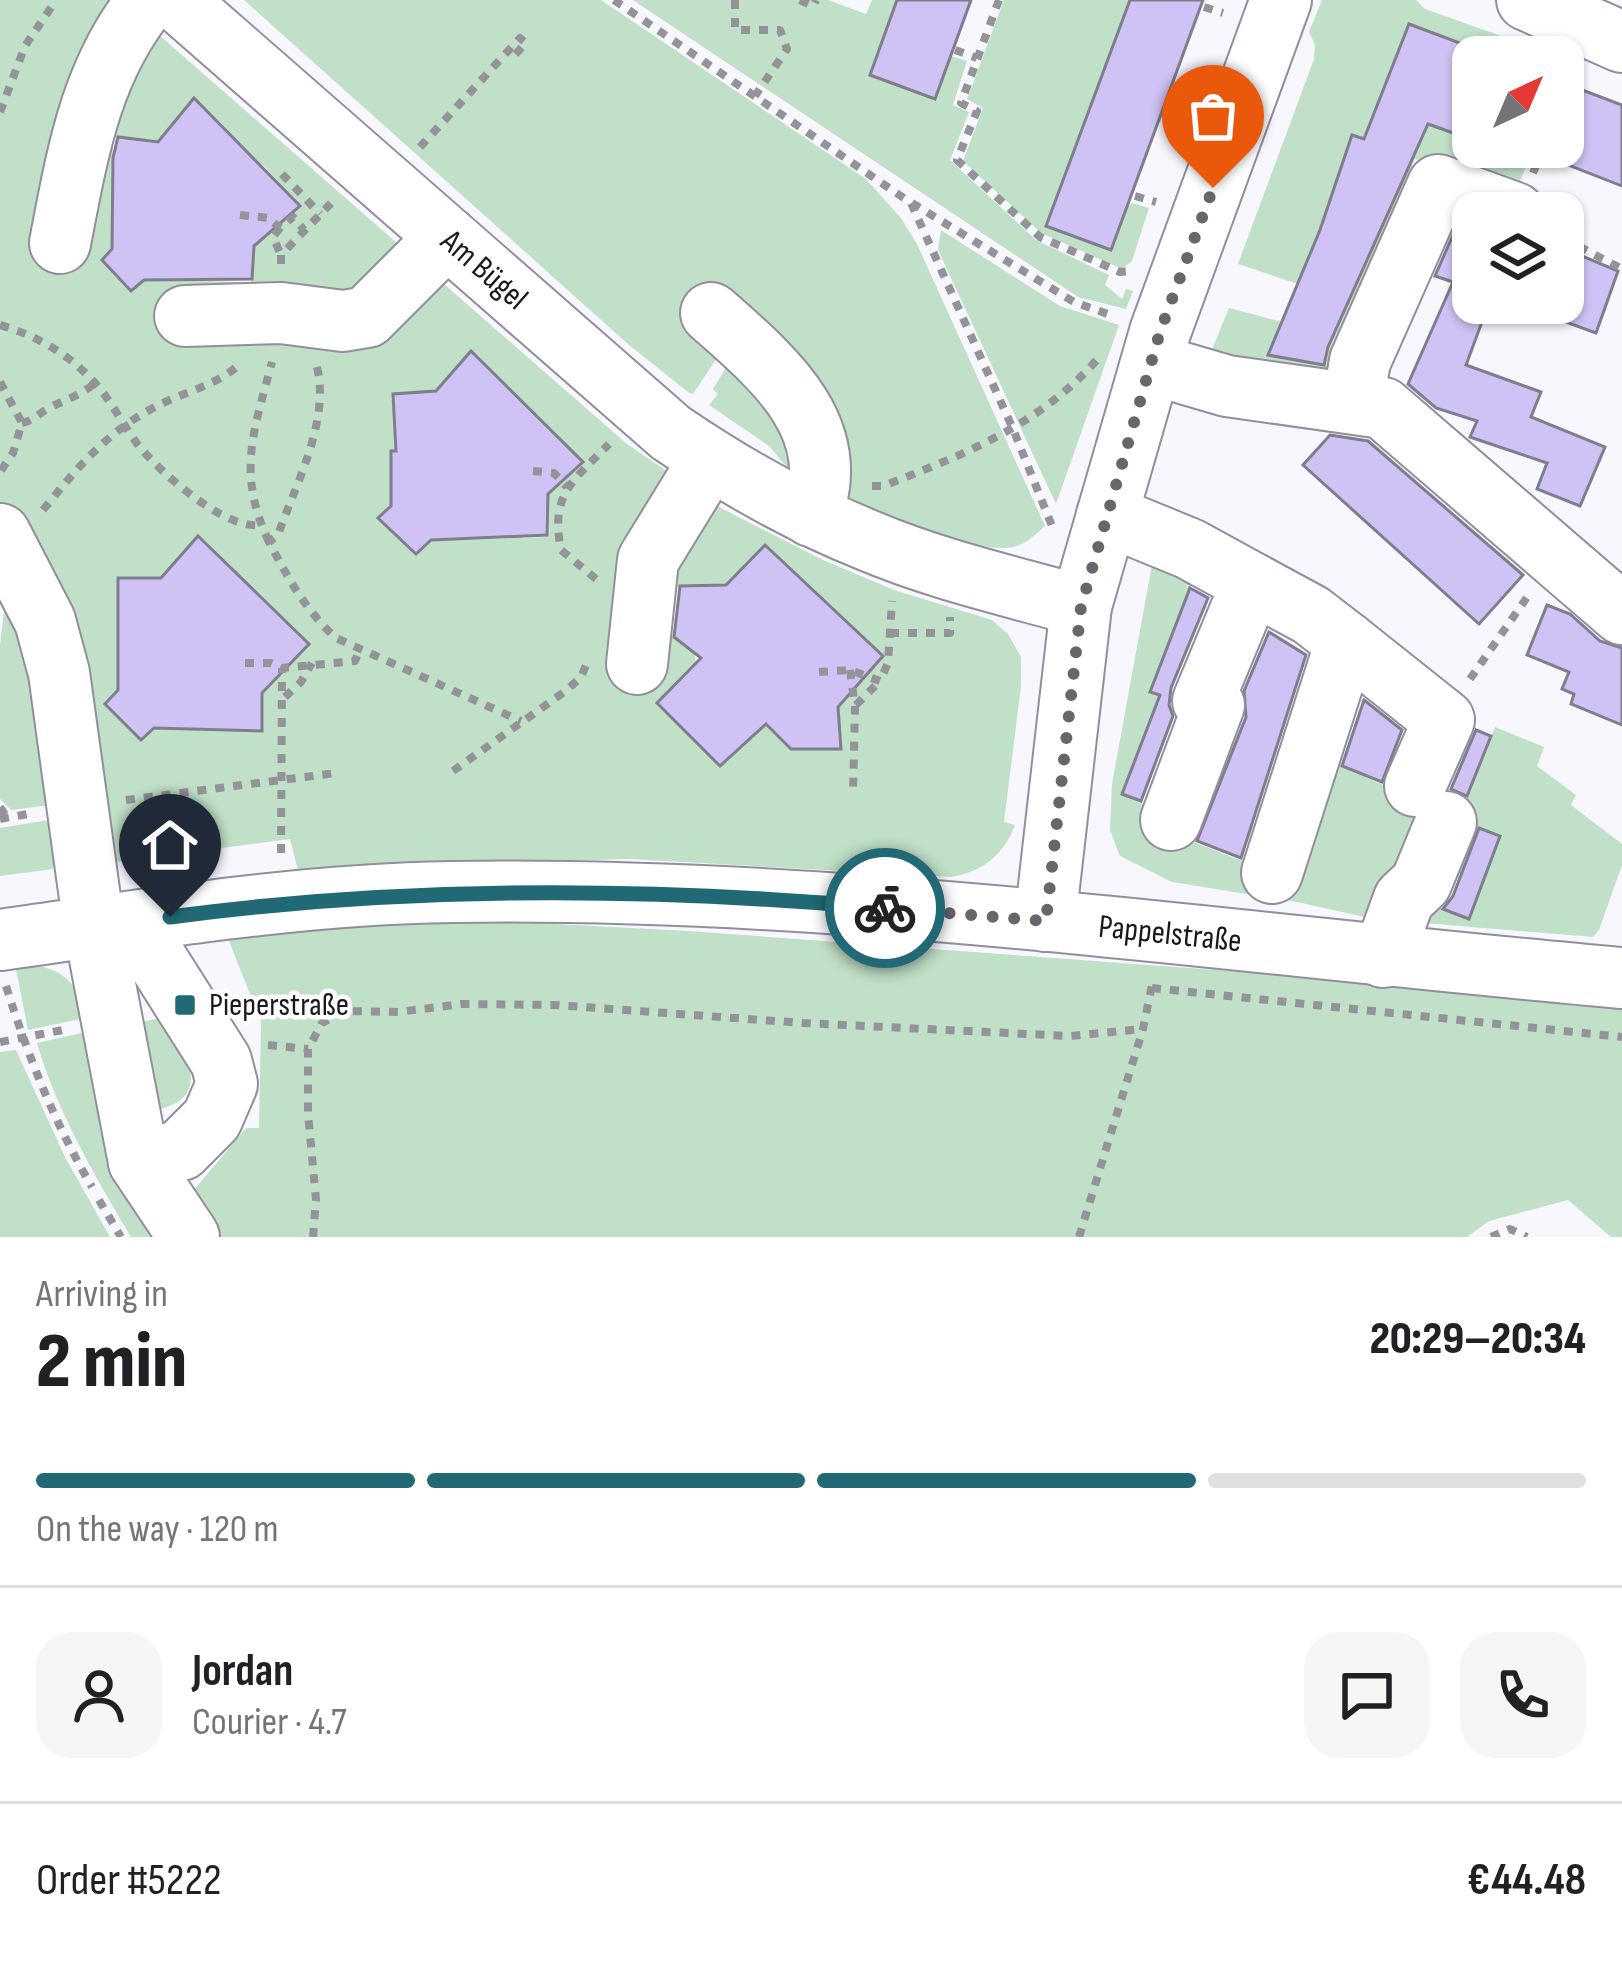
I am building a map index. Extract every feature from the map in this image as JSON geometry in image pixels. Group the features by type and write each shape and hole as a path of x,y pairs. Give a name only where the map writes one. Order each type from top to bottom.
{"street":[{"path":"61,243 82,128 94,94 125,32 148,0"},
{"name":"Am Bügel","path":"176,0 643,410 710,459 817,501 902,553 1081,607"},
{"path":"1046,921 1081,607 1146,339 1281,0"},
{"path":"1527,0 1622,42"},
{"path":"1353,401 1360,361 1438,184 1459,192"},
{"path":"185,316 282,304 344,321 367,317 447,237"},
{"path":"712,313 776,372 814,428 817,501"},
{"path":"1146,339 1227,386 1383,408 1622,614"},
{"path":"613,660 648,560 710,459"},
{"path":"1107,515 1190,549 1311,614 1444,720 1421,883 1404,899 1383,957"},
{"path":"4,540 45,621 59,673 76,805 114,925 139,1162 189,1237"},
{"path":"1172,820 1214,705 1203,701 1252,583"},
{"path":"1272,873 1346,642"},
{"name":"Pappelstraße","path":"2,958 114,925 280,902 562,891 748,896 1622,979"},
{"path":"114,925 221,1061 227,1084 212,1119 181,1150 139,1162"}],"path":[{"path":"0,112 2,88 56,0"},
{"path":"614,0 911,202 1074,302 1146,339"},
{"path":"735,0 736,30 780,30 787,49 755,96"},
{"path":"800,0 813,5 816,0"},
{"path":"999,0 961,104 977,111 957,160 1040,237 1127,274 1135,263"},
{"path":"955,50 977,58"},
{"path":"508,56 376,176 304,230 251,443 251,479 261,525 316,620 358,651 521,721"},
{"path":"282,174 320,214"},
{"path":"911,202 1013,429 1081,607"},
{"path":"1148,223 1155,202"},
{"path":"241,215 268,218 280,228"},
{"path":"269,542 278,536 309,447 322,387 311,342 282,304 273,237 293,217 304,230"},
{"path":"1584,249 1622,269"},
{"path":"4,540 22,536 80,463 126,425 228,374 266,337 282,304"},
{"path":"0,325 44,341 95,383 139,445 193,495 227,518 261,525"},
{"path":"817,501 883,486 970,452 1013,429 1064,392 1096,360 1146,339"},
{"path":"0,382 22,423 13,454 0,472"},
{"path":"22,423 68,402 95,383"},
{"path":"612,592 561,550 556,524 560,496 643,410"},
{"path":"533,471 554,473 567,487"},
{"path":"855,707 880,681 888,664 892,597 902,553"},
{"path":"1444,720 1509,619 1557,560"},
{"path":"890,633 950,633 950,627"},
{"path":"245,663 271,662 282,668 355,661 358,651"},
{"path":"453,772 581,677 613,660"},
{"path":"284,698 312,663"},
{"path":"280,902 282,668"},
{"path":"819,672 850,670 880,681"},
{"path":"850,670 855,707 853,794"},
{"path":"0,807 4,819 76,805 336,773"},
{"path":"2,958 22,1037 70,1149 121,1237"},
{"path":"1079,1237 1152,988 1622,1037"},
{"path":"314,1237 308,1049 322,1023 344,1011 398,1012 462,1004 556,1005 803,1024 1070,1036 1143,1029"},
{"path":"266,1045 308,1049"},
{"path":"1491,1237 1510,1229 1528,1237"}],"green space":[{"path":"0,0 119,0 627,444 721,508 823,560 894,590 992,620 1008,634 1021,657 1004,822 1015,825 990,860 951,877 629,859 468,863 300,878 290,839 101,864 19,527 0,503","holes":["193,98 230,133 223,140 254,172 263,165 300,205 282,222 255,221 251,282 144,280 131,290 102,261 112,249 113,137 167,143 183,123 178,117","471,352 512,391 542,436 551,428 583,462 568,476 558,467 549,478 546,537 522,538 521,527 496,534 460,535 434,521 391,475 391,451 405,450","198,537 309,644 291,663 285,656 263,668 261,731 154,728 141,739 105,705 118,690 118,579 193,593","765,545 814,590 805,600 846,620 882,656 836,680 776,725 746,726 748,740 720,766 657,704 677,683 696,679 695,649 672,635 672,587 747,585 750,561"]},
{"path":"244,0 601,0 866,179 901,218 1045,526 1022,544 998,548 931,532 850,499 836,456 719,355 693,394 688,392 629,345"},
{"path":"633,0 828,0 866,14 872,0 897,0 935,98 951,56 967,61 953,105 969,112 950,160 1036,240 1109,275 1105,285 1122,299 1126,289 1133,291 1126,309 1078,297"},
{"path":"1004,0 1130,0 1046,225 1110,250 1127,207 1132,203 1149,208 1132,261 1122,269 1041,233 963,161 983,108 967,99"},
{"path":"1322,0 1416,0 1425,9 1502,36 1452,36 1452,168 1526,168 1517,189 1415,159 1329,384 1207,362 1229,308 1282,322 1298,284 1238,264 1314,59 1309,32"},
{"path":"941,230 1060,306 1119,325 1056,504 938,250"},
{"path":"729,347 792,422 789,470 769,446 709,405 718,394 713,389 724,371"},
{"path":"1153,559 1193,579 1151,691 1160,695 1123,795 1153,809 1191,841 1245,862 1338,765 1429,805 1395,894 1365,917 1172,882 1120,856 1110,830 1112,784"},
{"path":"5,603 28,633 59,804 11,810 0,799 0,645"},
{"path":"1495,727 1544,747 1537,766 1576,795 1571,805 1622,844 1622,865 1593,937 1411,922 1413,904 1468,918 1500,836 1459,817"},
{"path":"61,818 66,854 54,856 53,869 0,876 0,828"},
{"path":"443,918 689,931 1488,990 1622,1005 1622,1237 1611,1237 1568,1200 1489,1221 1467,1237 216,1237 188,1197 246,1128 259,1128 261,1022 227,936"},
{"path":"15,964 43,967 63,976 90,1017 28,1030"},
{"path":"170,1016 189,1063 189,1089 167,1107 145,1112 131,1024"},
{"path":"90,1031 163,1237 131,1237 78,1143 45,1069 37,1043"},
{"path":"16,1050 65,1157 110,1237 0,1237 0,1052"}],"building":[{"path":"897,0 971,0 935,99 870,75"},
{"path":"1130,0 1203,0 1111,250 1046,226"},
{"path":"1409,24 1452,40 1452,133 1428,124 1324,365 1268,355 1320,230 1352,135 1364,139"},
{"path":"1584,91 1622,105 1622,186 1576,168 1584,168"},
{"path":"194,98 300,206 254,246 252,279 144,280 131,291 102,260 112,249 113,158 118,137 158,142"},
{"path":"1452,237 1452,282 1435,276"},
{"path":"1584,257 1618,271 1596,333 1571,324 1584,324"},
{"path":"1452,284 1452,324 1481,324 1466,365 1541,392 1531,417 1605,447 1580,506 1537,489 1547,463 1470,437 1477,421 1436,408 1408,384"},
{"path":"471,351 583,462 548,494 547,535 431,540 416,554 378,518 391,506 391,451 396,451 393,394 436,391"},
{"path":"1330,435 1368,441 1523,575 1479,624 1303,465"},
{"path":"198,536 309,644 262,693 262,731 154,728 141,740 105,704 118,690 118,578 161,578"},
{"path":"765,545 883,656 838,707 841,749 791,749 766,724 720,766 657,703 701,658 674,637 680,586 726,585"},
{"path":"1190,588 1208,598 1171,688 1173,716 1141,801 1122,794 1160,695 1150,692"},
{"path":"1547,605 1570,614 1600,641 1622,648 1622,725 1571,704 1574,694 1562,689 1569,672 1527,655"},
{"path":"1269,632 1306,655 1241,858 1197,841 1246,717 1244,691"},
{"path":"1364,700 1402,730 1382,782 1342,766"},
{"path":"1476,730 1491,736 1467,796 1451,789"},
{"path":"1479,828 1500,836 1469,919 1443,909 1453,896"}],"way so far":[{"path":"885,908 1046,921 1081,607 1160,332 1213,188"}],"place":[{"name":"Pieperstraße","path":"185,1005"}],"route":[{"path":"170,917 280,902 446,892 748,896 885,908"}]}
